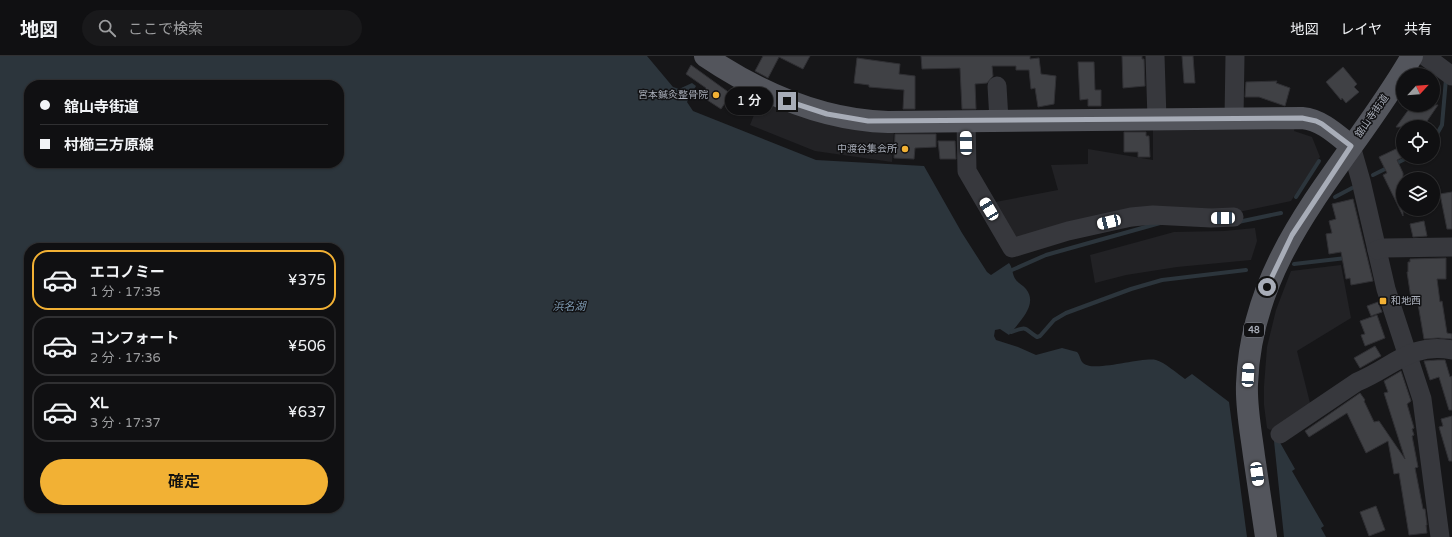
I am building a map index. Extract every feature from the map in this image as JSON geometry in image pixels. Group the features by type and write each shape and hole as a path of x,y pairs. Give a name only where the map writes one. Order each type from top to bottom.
{"main road":[{"name":"舘山寺街道","path":"1266,537 1248,406 1248,365 1255,324 1267,287 1283,252 1302,219 1388,94 1412,56"},
{"path":"709,57 731,74 768,93 827,114 868,121 1234,118 1309,119 1322,124 1351,146"}],"street":[{"path":"1155,56 1156,119"},
{"path":"1234,118 1235,56"},
{"path":"1425,56 1452,76"},
{"path":"997,86 999,120"},
{"path":"966,121 967,171 1012,248 1097,229 1142,215 1211,218 1234,217"},
{"path":"1351,146 1361,180 1387,295 1422,399 1440,537"},
{"path":"1376,250 1384,248 1452,247"},
{"path":"1280,434 1357,382 1369,377 1401,357 1415,351 1441,348 1452,350"}],"shaded area":[{"path":"760,100 894,131 892,162 815,151 750,125"},
{"path":"1295,127 1294,131 1312,137 1320,157 1291,201 1234,213 1018,242 990,203 1058,190 1051,165 1088,164 1088,149 1153,160 1153,129"},
{"path":"1255,228 1257,241 1251,260 1177,267 1126,275 1095,283 1090,255 1174,232 1224,231"},
{"path":"1341,265 1351,318 1297,351 1311,407 1292,420 1270,430 1267,428 1264,405 1267,347 1276,310 1291,271"}],"water":[{"name":"浜名湖","path":"0,56 647,56 673,87 679,89 692,83 696,86 687,102 693,111 816,160 924,166 962,233 987,272 991,275 1009,263 1015,278 1025,288 1029,295 1030,301 1026,314 1009,335 1000,329 995,330 994,336 996,340 1036,355 1062,348 1077,352 1083,363 1088,366 1107,366 1156,360 1185,379 1192,374 1229,402 1247,537 0,537"},
{"path":"1278,439 1295,469 1292,471 1324,526 1321,528 1326,537 1284,537 1274,441"}],"building":[{"path":"763,56 810,56 803,69 779,57 768,78 755,71"},
{"path":"921,56 1030,56 1030,59 1039,58 1041,74 1056,76 1054,104 1038,107 1035,88 1031,89 1029,70 1016,70 1016,66 992,66 993,76 987,83 975,84 976,109 962,109 960,68 922,69"},
{"path":"1122,56 1142,56 1142,59 1144,59 1145,86 1123,88"},
{"path":"1182,56 1193,56 1195,83 1184,83"},
{"path":"857,58 900,64 899,74 915,76 915,109 903,109 904,90 869,87 869,85 854,83"},
{"path":"1078,62 1094,62 1095,90 1101,90 1101,106 1088,106 1088,99 1080,100"},
{"path":"691,65 731,94 721,109 701,96 706,88 686,74"},
{"path":"1343,67 1357,84 1354,87 1359,92 1346,103 1342,98 1341,100 1326,82"},
{"path":"1277,81 1276,83 1290,88 1285,106 1259,97 1245,97 1246,82"},
{"path":"1407,112 1433,112 1428,120 1401,120"},
{"path":"1124,132 1146,132 1146,136 1149,136 1150,157 1138,157 1138,152 1124,152"},
{"name":"中渡谷集会所","path":"895,134 936,134 936,147 915,148 914,159 894,158"},
{"path":"938,141 955,141 956,159 940,159"},
{"path":"1396,149 1396,164 1399,164 1403,172 1396,172 1396,202 1383,175 1387,173 1379,157"},
{"path":"1452,192 1452,229 1447,229 1440,194"},
{"path":"1353,199 1373,281 1351,285 1350,278 1346,279 1341,252 1329,254 1326,234 1332,233 1329,221 1336,219 1332,204"},
{"path":"1424,221 1427,236 1413,237 1410,224"},
{"path":"1446,258 1446,279 1437,279 1440,302 1442,301 1447,333 1452,334 1452,339 1424,339 1418,304 1412,305 1407,272 1408,262 1410,262 1410,259"},
{"path":"1378,302 1382,312 1371,316 1367,306"},
{"path":"1377,315 1385,338 1365,346 1361,335 1365,334 1360,321"},
{"path":"1375,346 1381,356 1360,368 1354,358"},
{"path":"1445,360 1450,377 1452,376 1452,410 1449,410 1439,377 1430,380 1424,361"},
{"path":"1401,371 1411,401 1407,404 1414,428 1412,429 1414,435 1412,436 1418,467 1415,468 1423,509 1425,509 1427,525 1427,533 1409,535 1399,473 1394,474 1388,441 1366,453 1347,413 1309,437 1305,431 1360,393 1365,400 1364,401 1374,422 1379,421 1405,459 1384,393 1388,392 1384,381"},
{"path":"1452,416 1452,461 1449,461 1439,427 1443,426 1441,419"},
{"path":"1376,506 1385,530 1369,536 1360,512"}],"waterway":[{"path":"1440,129 1442,125 1446,79"},
{"path":"1296,197 1319,161"},
{"path":"1373,175 1396,164"},
{"path":"1335,197 1352,188"},
{"path":"1238,222 1281,213"},
{"path":"1012,270 1046,255 1160,223"},
{"path":"1294,264 1346,258"},
{"path":"1011,332 1026,329 1037,337 1040,336 1054,320 1066,313 1131,289 1162,280 1246,270"}],"place":[{"name":"宮本鍼灸整骨院","path":"716,95"},
{"name":"中渡谷集会所","path":"905,149"},
{"name":"和地西","path":"1383,301"}],"route":[{"path":"787,101 827,114 868,121 1302,118 1316,121 1351,146 1292,235 1274,269 1267,287"}]}
